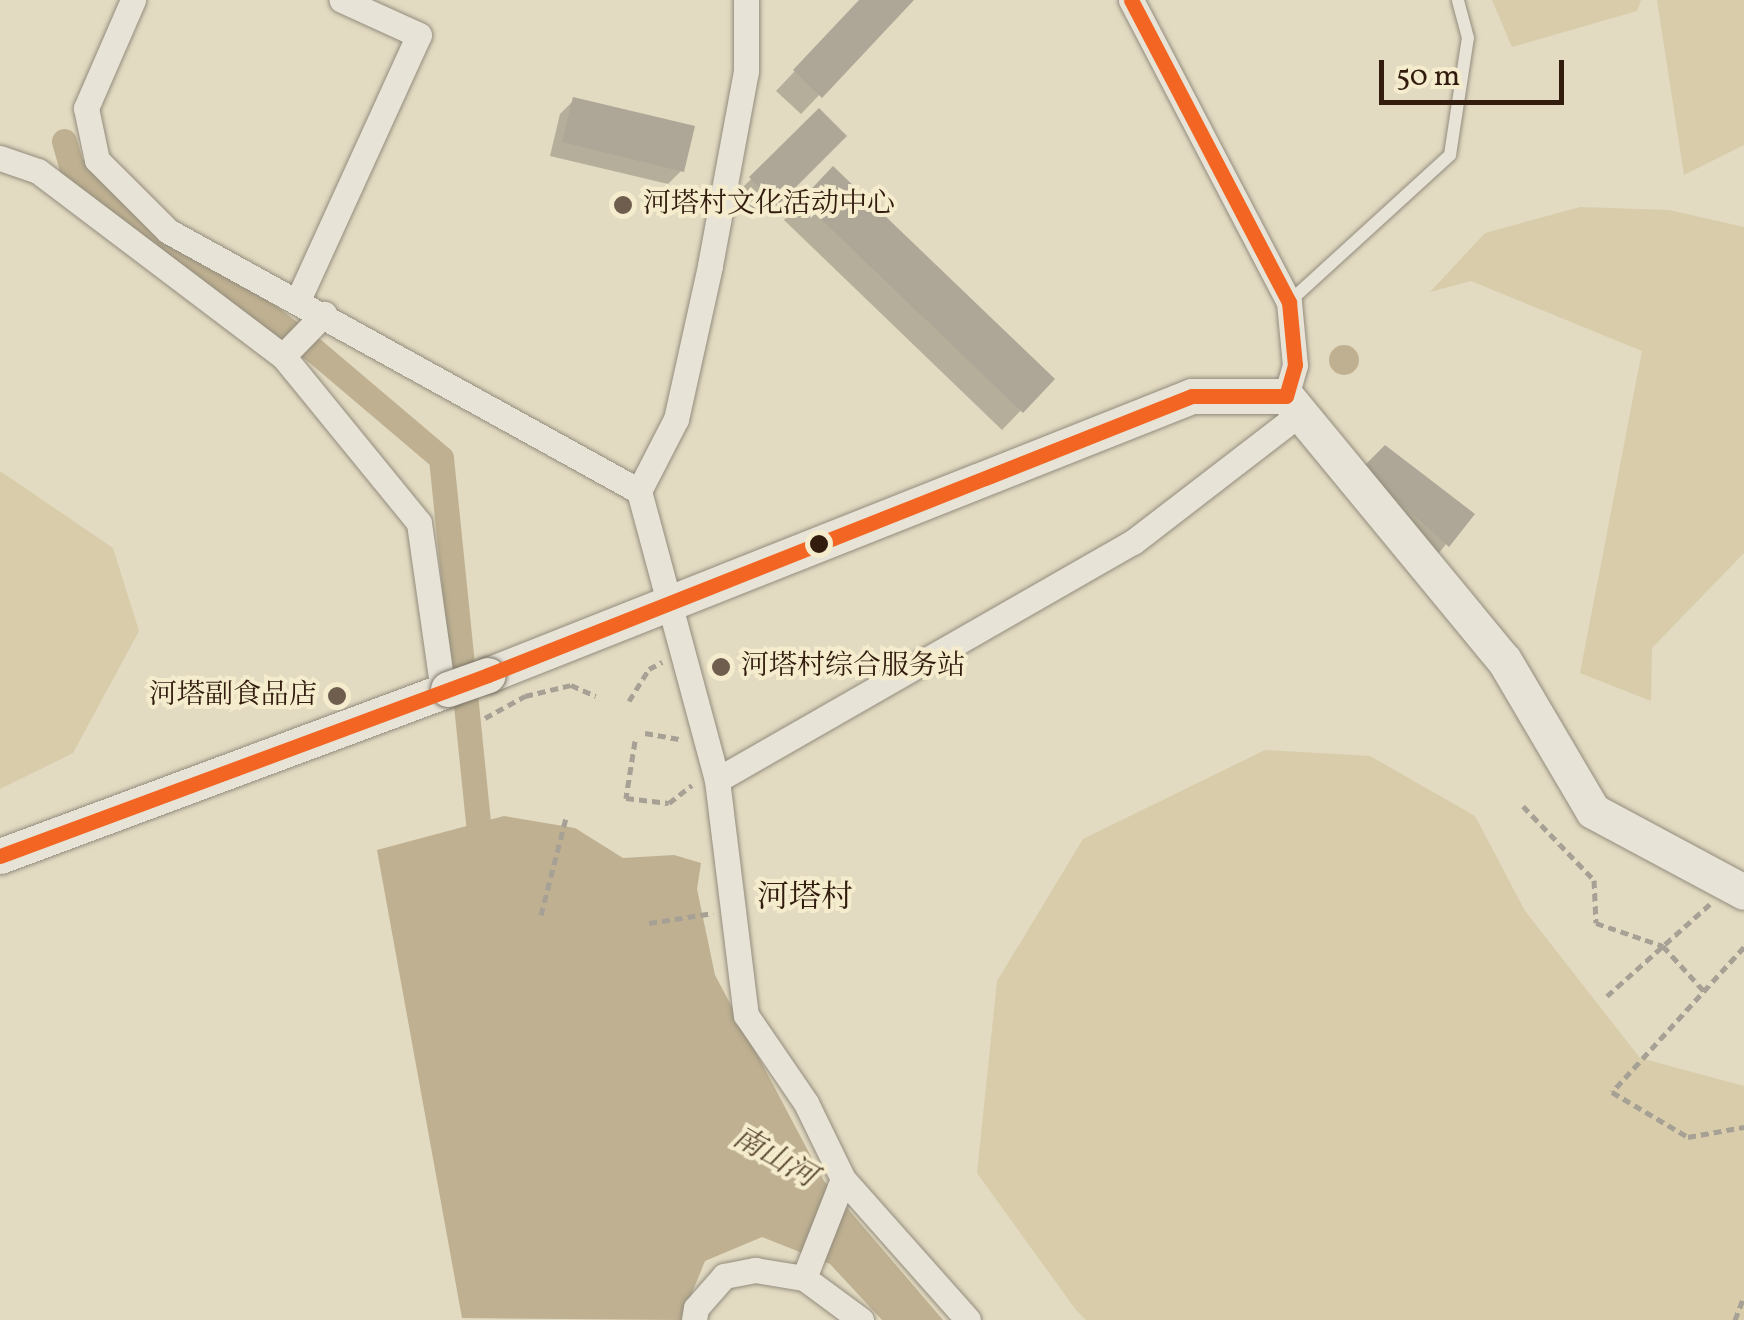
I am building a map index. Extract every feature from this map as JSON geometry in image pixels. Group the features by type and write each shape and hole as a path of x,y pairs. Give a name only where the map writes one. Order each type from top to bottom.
{"street":[{"path":"133,0 86,108 97,160 168,231 639,491 673,604 682,655 712,764 746,1016 806,1103 843,1178 968,1320"},
{"path":"298,300 419,34 342,0"},
{"path":"639,491 676,419 710,266 746,71 746,0"},
{"path":"1137,2 1289,302 1294,404 1504,660 1593,811 1738,889"},
{"path":"0,158 38,171 283,356 419,523 446,690"},
{"path":"283,356 324,314"},
{"path":"0,856 488,676 1192,396 1294,404"},
{"path":"712,764 1134,542 1294,404"},
{"path":"804,1278 843,1178"},
{"path":"694,1320 696,1308 724,1276 756,1270 804,1278 861,1320"}],"lane":[{"path":"1289,302 1450,156 1468,38 1458,0"}],"path":[{"path":"630,701 649,670 682,655"},
{"path":"486,718 525,696 571,685 596,696"},
{"path":"635,741 626,798 669,804 712,764 645,733"},
{"path":"1523,806 1594,880 1596,923 1664,946 1704,991"},
{"path":"541,915 567,814"},
{"path":"1608,996 1664,946 1738,889"},
{"path":"649,923 730,910"},
{"path":"1744,947 1612,1092 1688,1137 1744,1127"},
{"path":"1735,1320 1744,1296"}],"shaded area":[{"path":"1492,0 1641,0 1637,11 1512,47"},
{"path":"1657,0 1744,0 1744,145 1684,175"},
{"path":"1580,207 1669,210 1744,227 1744,553 1652,648 1651,701 1580,673 1642,351 1471,281 1430,292 1485,233"},
{"path":"0,471 113,548 139,631 73,753 0,789"},
{"path":"1265,750 1370,756 1475,816 1525,911 1640,1058 1744,1086 1744,1320 1086,1320 1076,1310 977,1173 997,981 1083,839"}],"water":[{"path":"1344,345 1358,354 1359,360 1350,374 1344,375 1330,366 1329,360 1338,346"},
{"name":"南山河","path":"504,816 575,828 623,858 674,855 701,863 697,889 715,975 824,1181 943,1320 882,1320 830,1264 762,1237 705,1261 681,1320 462,1318 377,850"}],"building":[{"path":"859,0 914,0 822,98 793,70"},
{"path":"573,97 695,126 684,172 562,142"},
{"path":"819,108 847,136 777,206 749,177"},
{"path":"833,166 1055,379 1023,413 801,200"},
{"path":"1385,445 1475,514 1449,547 1362,468"}],"waterway":[{"path":"64,141 71,166 315,351 441,458 481,854"}],"transit line":[{"path":"1131,0 1289,302 1295,365 1286,396"},
{"path":"0,856 488,675 1192,396 1286,396"}],"place":[{"name":"河塔村文化活动中心","path":"623,205"},
{"name":"河塔村综合服务站","path":"721,667"},
{"name":"河塔副食品店","path":"337,696"}],"district":[{"name":"河塔村","path":"805,899"}]}
